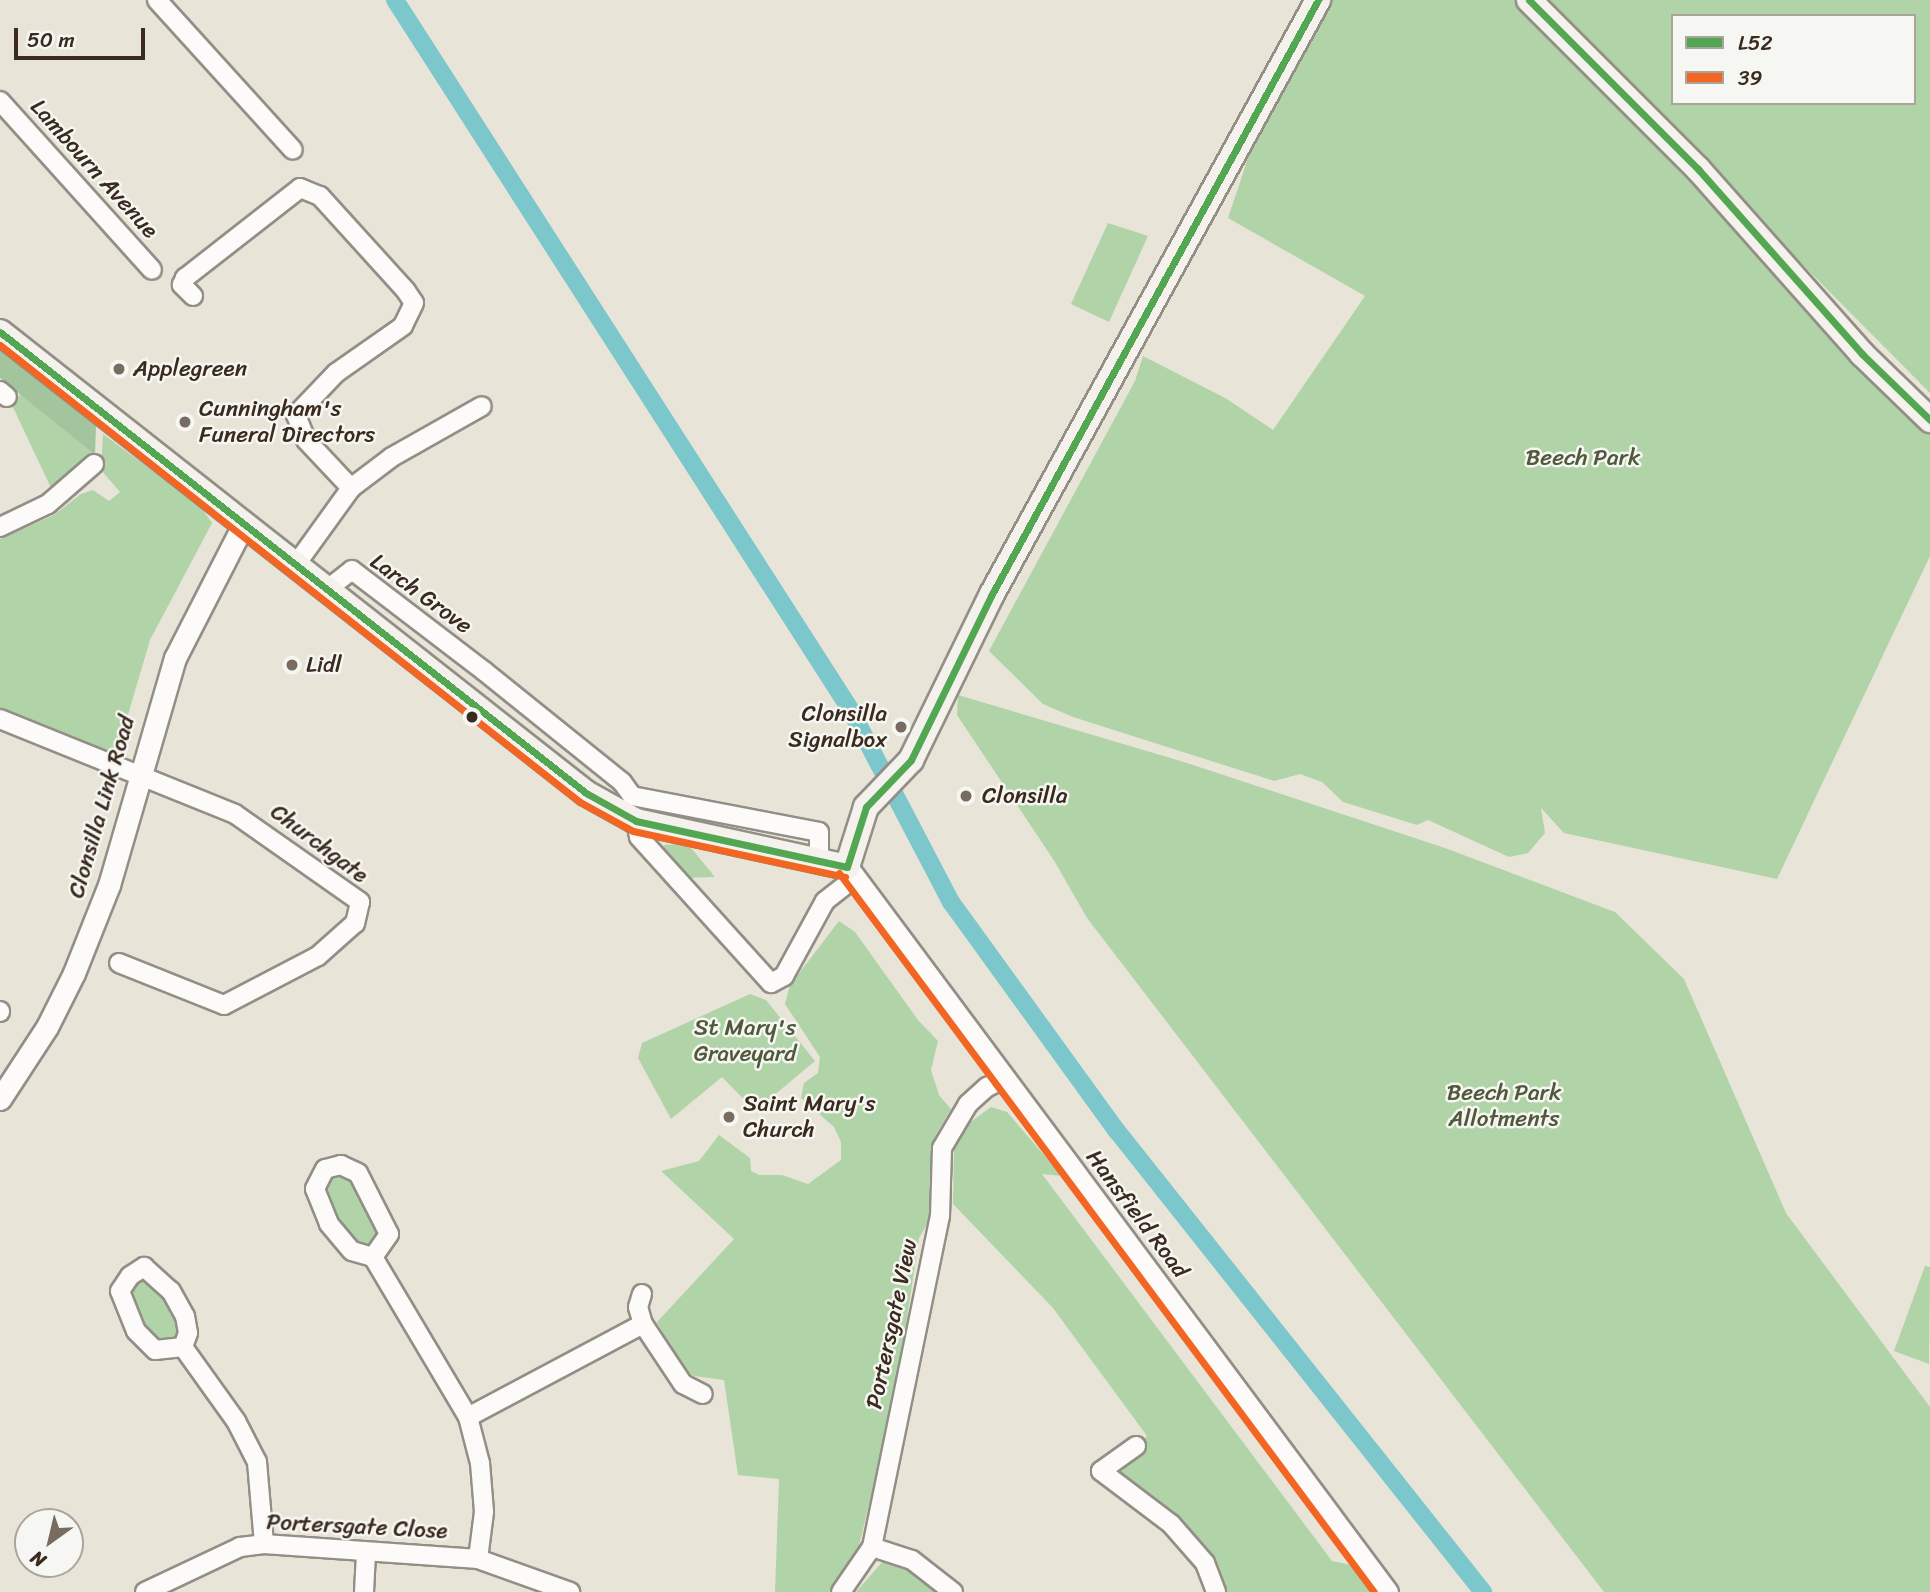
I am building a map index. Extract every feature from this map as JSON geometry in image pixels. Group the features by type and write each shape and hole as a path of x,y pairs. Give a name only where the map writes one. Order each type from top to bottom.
{"main road":[{"path":"0,332 329,588 586,793 630,811 739,843 819,859 851,872 866,807 876,794 902,774 992,594 1318,0"},
{"path":"1529,0 1698,169 1862,354 1930,420"}],"street":[{"path":"157,0 293,150"},
{"name":"Lambourn Avenue","path":"0,101 152,270"},
{"path":"193,296 182,285 185,278 300,188 320,195 407,291 414,303 403,326 336,373 296,415 306,440 351,488"},
{"path":"297,563 351,488 392,457 482,407"},
{"path":"0,527 48,504 94,464"},
{"name":"Clonsilla Link Road","path":"0,1099 47,1027 79,961 109,885 175,658 244,523"},
{"name":"Larch Grove","path":"329,588 352,570 622,782 639,837 771,983 784,976 825,901 851,872"},
{"path":"465,697 484,671"},
{"path":"0,719 139,775"},
{"name":"Churchgate","path":"119,963 224,1005 318,956 345,934 359,911 360,902 348,890 255,826 208,800 139,775"},
{"path":"630,811 743,818 819,832 819,859"},
{"path":"739,843 743,818"},
{"name":"Hansfield Road","path":"851,872 1002,1080 1387,1592"},
{"name":"Portersgate View","path":"841,1592 872,1547 940,1216 942,1148 968,1104 986,1087 1002,1080"},
{"path":"373,1257 389,1234 358,1173 341,1165 325,1169 315,1189 329,1224 352,1251 373,1257 468,1417 480,1463 484,1512 478,1559"},
{"path":"144,1267 171,1291 185,1316 188,1333 183,1347 155,1350 136,1331 120,1291 130,1276 144,1267"},
{"path":"642,1294 638,1307 643,1324 683,1384 703,1394"},
{"path":"468,1417 643,1324"},
{"path":"183,1347 236,1421 257,1462 264,1544"},
{"path":"1136,1446 1101,1471 1171,1524 1205,1563 1216,1592"},
{"name":"Portersgate Close","path":"145,1592 240,1547 264,1544 478,1559 564,1592"},
{"path":"872,1547 912,1560 953,1592"},
{"path":"364,1592 366,1553"}],"green space":[{"name":"Beech Park","path":"1332,0 1522,0 1930,429 1930,556 1777,879 1564,833 1541,808 1545,833 1528,853 1509,857 1428,820 1417,825 1343,802 1322,782 1300,774 1274,781 1073,717 1043,704 989,651 1135,381 1143,356 1227,399 1273,430 1365,296 1228,218 1254,140"},
{"path":"1540,0 1930,0 1930,393"},
{"path":"1108,223 1148,236 1109,322 1071,304"},
{"path":"0,348 96,426 95,455 0,378"},
{"path":"21,394 95,455 57,491 51,488 11,403"},
{"path":"103,434 200,506 212,523 150,640 120,742 115,751 98,752 0,710 0,539 54,515 81,494 93,490 109,501 120,492 101,470"},
{"name":"Beech Park Allotments","path":"958,695 1184,762 1445,848 1615,912 1684,979 1786,1213 1930,1407 1930,1592 1604,1592 1087,918 1055,862 957,715"},
{"path":"678,844 691,848 715,877 682,878 661,850 664,845"},
{"path":"839,921 855,932 918,1020 938,1041 931,1070 939,1095 951,1109 935,1136 929,1188 933,1214 919,1238 895,1398 855,1562 829,1592 775,1592 779,1479 738,1475 724,1380 694,1376 680,1367 657,1322 734,1239 661,1171 699,1161 719,1135 750,1158 751,1171 759,1175 782,1175 808,1184 841,1160 841,1142 834,1127 801,1098 804,1083 818,1073 820,1057 785,1004 790,985"},
{"name":"St Mary's Graveyard","path":"750,994 766,1000 815,1061 755,1111 722,1077 671,1119 638,1058 642,1043"},
{"path":"991,1107 1007,1112 1062,1176 1042,1174 1332,1561 1351,1565 1372,1592 1222,1592 1200,1546 1165,1507 1130,1488 1115,1466 1147,1436 1053,1308 953,1204 954,1150 968,1124"},
{"path":"332,1170 345,1173 374,1224 376,1235 367,1246 357,1245 339,1218 325,1185"},
{"path":"1925,1266 1930,1267 1929,1364 1894,1351"},
{"path":"130,1276 157,1277 188,1333 170,1352 136,1331 124,1283"},
{"path":"884,1560 919,1571 939,1592 856,1592"}],"waterway":[{"path":"395,0 850,709 951,902 1117,1131 1483,1592"}],"transit line":[{"name":"L52","path":"847,867 866,807 911,760 992,594 1318,0"},
{"name":"L52","path":"1529,0 1698,169 1862,354 1930,420"},
{"name":"L52","path":"0,332 586,793 636,821 847,867"},
{"name":"39","path":"0,345 580,802 633,831 845,877"},
{"name":"39","path":"839,873 1374,1592"}],"place":[{"name":"Applegreen","path":"119,369"},
{"name":"Cunningham's Funeral Directors","path":"185,422"},
{"name":"Lidl","path":"292,665"},
{"name":"Clonsilla Signalbox","path":"901,727"},
{"name":"Clonsilla","path":"966,796"},
{"name":"Saint Mary's Church","path":"729,1117"}]}
